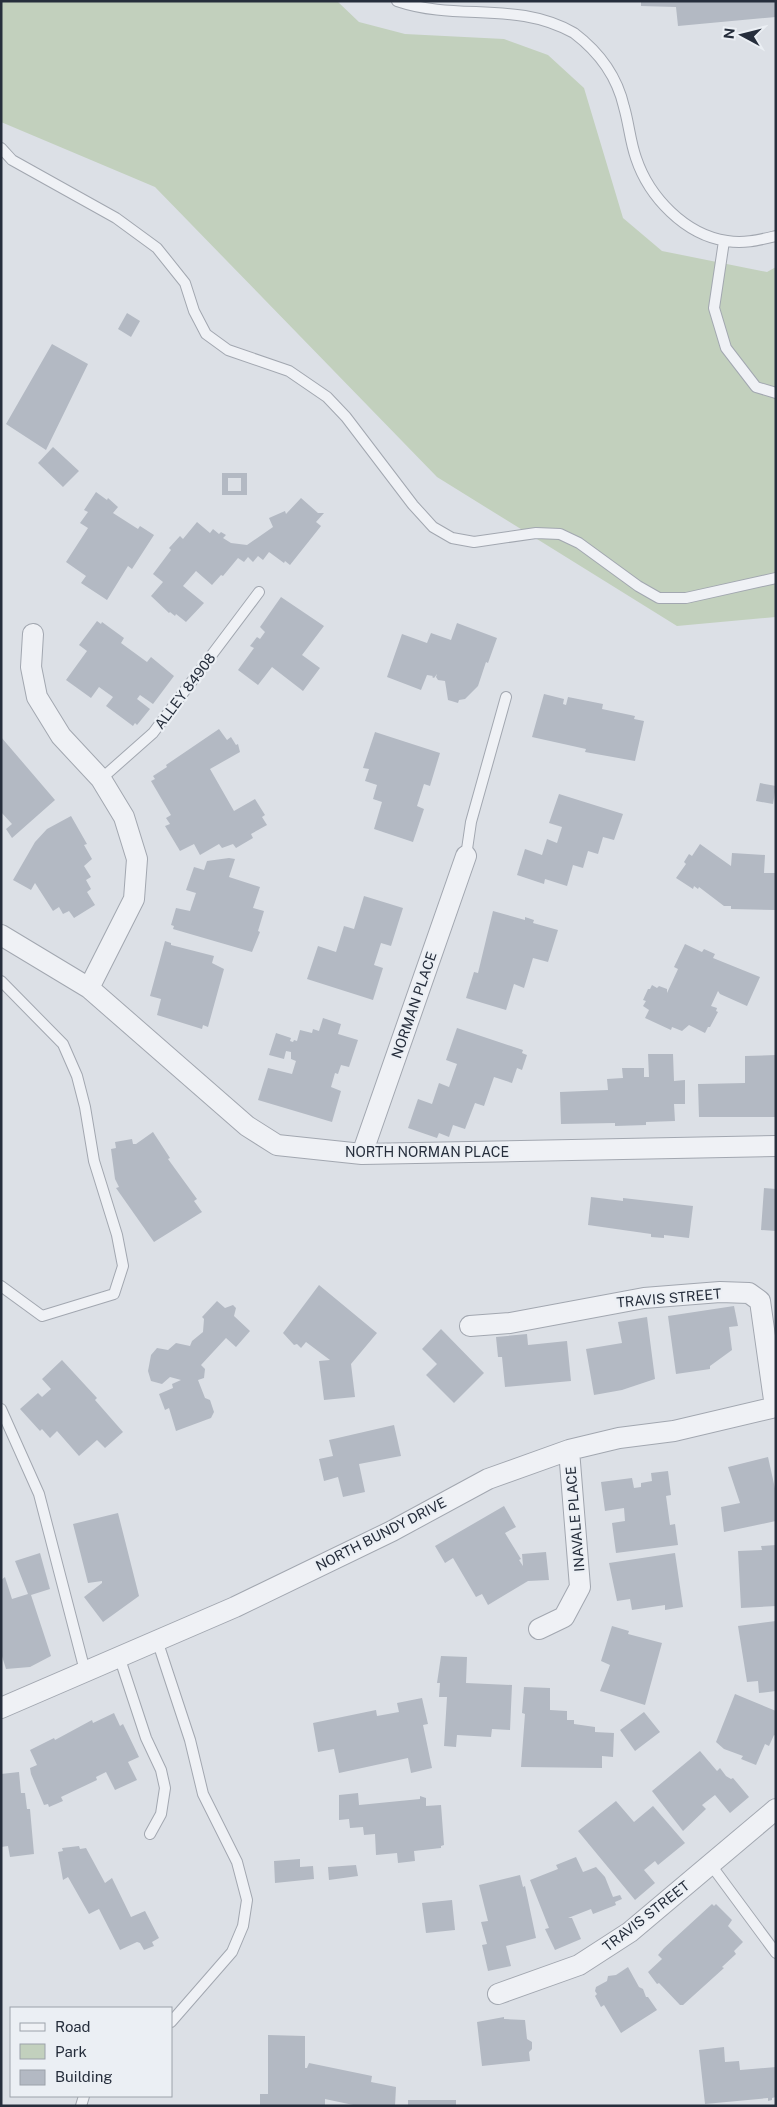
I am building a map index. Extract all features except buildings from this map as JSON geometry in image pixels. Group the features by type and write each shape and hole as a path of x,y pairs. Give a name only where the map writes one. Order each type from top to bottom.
{"street":[{"path":"33,634 31,667 37,697 61,736 101,779 124,817 137,859 134,899 90,988"},
{"name":"NORMAN PLACE","path":"362,1154 466,856"},
{"name":"NORTH NORMAN PLACE","path":"1,935 90,988 248,1126 277,1145 362,1154 776,1146"},
{"name":"TRAVIS STREET","path":"470,1326 510,1323 644,1298 749,1293 760,1301 775,1407"},
{"name":"NORTH BUNDY DRIVE","path":"1,1708 235,1607 392,1531 488,1479 568,1450 619,1438 674,1431 775,1407"},
{"name":"INAVALE PLACE","path":"539,1629 564,1617 580,1587 568,1450"},
{"name":"TRAVIS STREET","path":"498,1994 579,1966 630,1932 776,1809"}],"lane":[{"path":"397,1 454,10 510,9 529,12 573,33 607,66 617,83 625,107 630,141 636,161 649,185 664,206 684,224 704,235 724,241 748,242 776,236"},
{"path":"1,148 12,160 116,218 157,248 185,283 194,310 206,334 228,350 289,371 327,397 346,417 432,527 452,538 474,542 536,533 560,534 578,543 638,586 659,598 686,598 776,578"},
{"path":"724,241 714,308 726,348 756,387 776,393"},
{"name":"ALLEY 84908","path":"101,779 153,733 259,592"},
{"path":"466,856 471,822 506,697"},
{"path":"1,981 63,1044 77,1076 85,1107 94,1162 117,1235 123,1266 114,1294 42,1316 1,1286"},
{"path":"1,1409 39,1494 85,1671"},
{"path":"157,1640 190,1740 203,1794 237,1862 248,1900 243,1926 232,1952 172,2021"},
{"path":"119,1656 146,1738 161,1770 165,1788 161,1814 150,1834"},
{"path":"711,1865 776,1953"}],"green space":[{"path":"1,1 337,1 359,22 405,34 504,39 548,55 584,88 623,218 662,251 767,272 776,267 776,617 677,626 437,477 155,187 1,122"}]}
